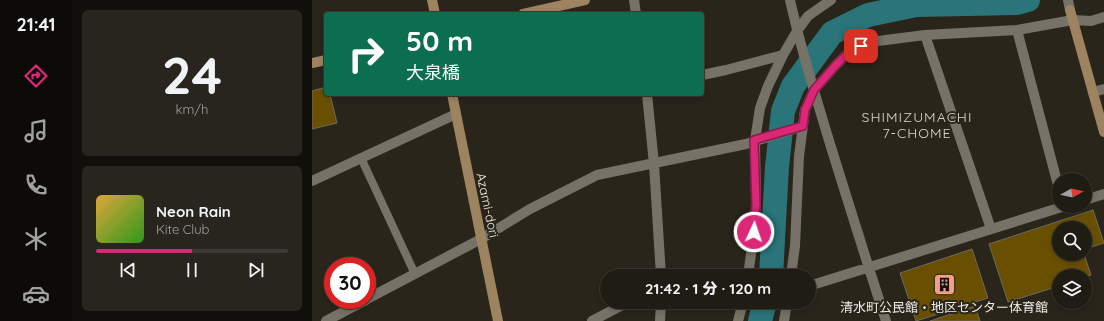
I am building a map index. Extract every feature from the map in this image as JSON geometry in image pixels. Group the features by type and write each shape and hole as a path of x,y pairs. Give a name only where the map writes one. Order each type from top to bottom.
{"street":[{"path":"432,0 435,12"},
{"path":"531,12 581,0"},
{"path":"634,0 636,12"},
{"path":"790,0 797,31 814,90 868,268 886,321"},
{"path":"749,269 755,211 754,140 760,108 768,86 797,31 808,16 831,0"},
{"path":"1069,5 1104,132"},
{"path":"792,269 795,246 800,126 814,90 851,50 870,42 925,34 1017,30 1073,20 1091,21 1104,17"},
{"path":"1017,30 1055,173"},
{"path":"925,34 991,229"},
{"path":"704,75 783,55"},
{"path":"312,63 324,60"},
{"path":"1093,92 1104,89"},
{"name":"Azami-dori","path":"452,96 498,321"},
{"path":"647,96 654,164 661,269"},
{"path":"312,181 456,114"},
{"path":"376,295 481,239 530,209 597,175 746,144 754,140 800,126"},
{"path":"1092,198 1104,194"},
{"path":"816,284 1052,210"},
{"path":"326,321 349,309"},
{"path":"592,321 615,309"},
{"path":"660,321 661,309"},
{"path":"738,321 741,309"},
{"path":"784,321 786,309"}],"lane":[{"path":"361,158 415,274"}],"building":[{"path":"324,88 324,96 330,96 337,123 312,129 312,91"},
{"path":"1092,210 1104,243 1092,247 1092,221 1059,221 1084,213 1092,213"},
{"path":"1052,223 1052,261 1086,261 1089,269 1052,269 1052,288 1008,302 989,244"},
{"name":"清水町公民館・地区センター体育館","path":"972,249 988,298 916,321 900,273"},
{"path":"975,306 980,321 930,321"}],"waterway":[{"path":"771,269 777,167 783,111 793,86 832,33 868,15 916,5 1017,3 1028,0"},
{"path":"760,321 763,309"}],"place":[{"name":"清水町公民館・地区センター体育館","path":"944,285"}],"district":[{"name":"SHIMIZUMACHI 7-CHOME","path":"917,126"}],"route":[{"path":"754,232 756,204 754,140 803,126 805,110 814,90 851,50 861,46"}]}
